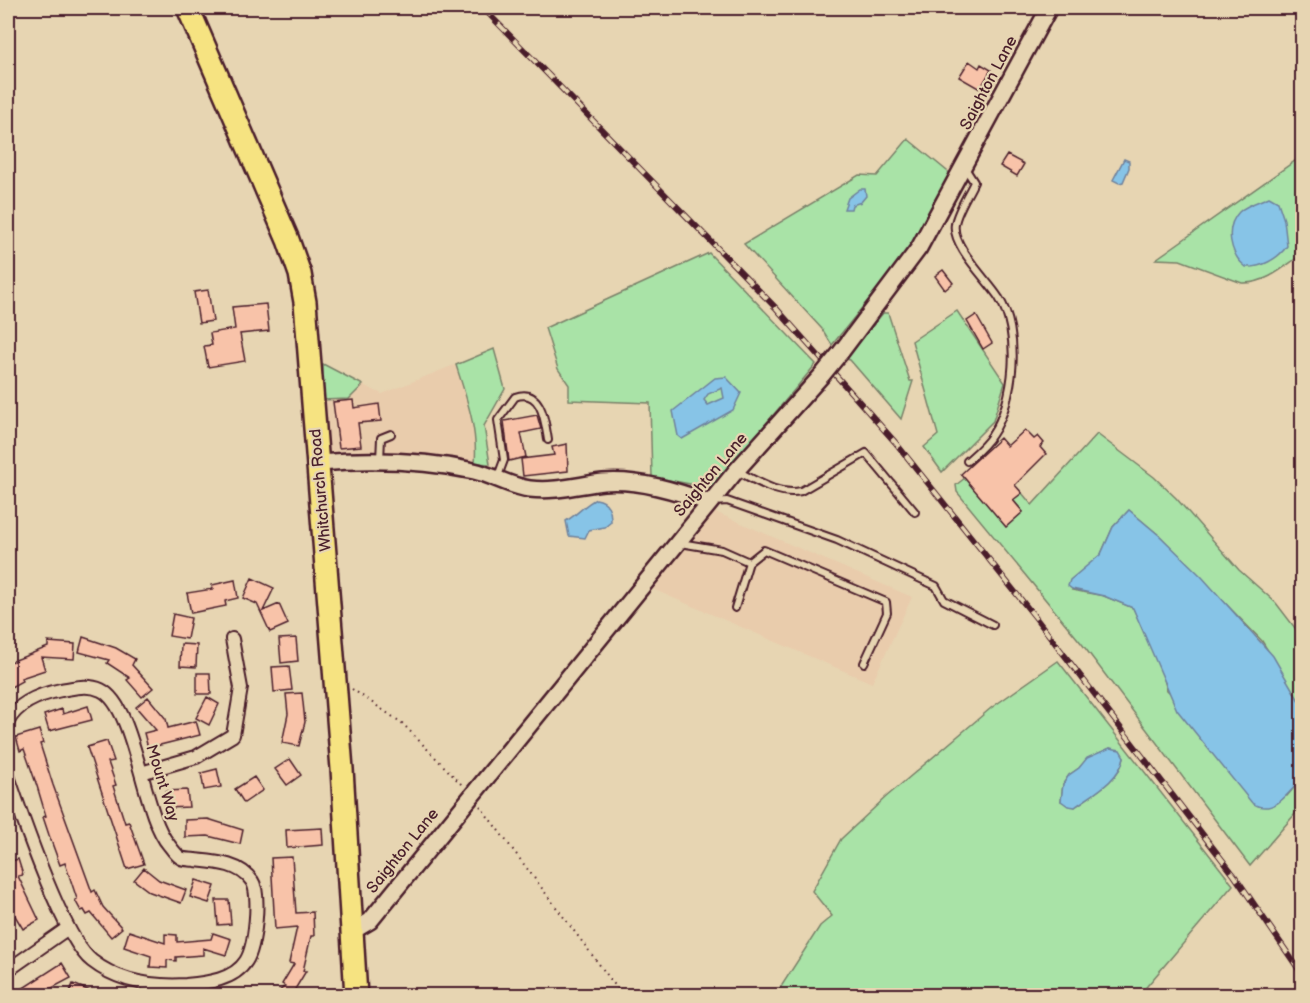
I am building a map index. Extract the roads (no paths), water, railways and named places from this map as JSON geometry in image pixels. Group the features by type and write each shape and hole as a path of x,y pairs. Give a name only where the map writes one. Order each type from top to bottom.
{"highway":[{"name":"Whitchurch Road","path":"188,8 288,240 300,274 305,303 335,684 356,996"}],"street":[{"name":"Saighton Lane","path":"353,931 369,921 736,471 823,374 920,248 1049,8"},
{"path":"318,463 380,460 475,471 526,489 548,491 623,482 684,494 710,503"},
{"path":"141,773 196,757 232,735 241,688 232,639"},
{"name":"Mount Way","path":"8,721 22,705 50,692 82,686 102,690 114,703 129,730 160,835 182,859 237,867 253,882 256,902 253,942 246,961 229,977 199,984 158,986 120,977 90,960 68,928 8,776"},
{"path":"8,970 68,928"}],"lane":[{"path":"965,167 974,182 954,225 959,244 1000,299 1012,326 1014,349 1002,413 993,434 967,461"},
{"path":"497,479 504,460 498,420 515,397 526,395 537,401 543,414 548,440"},
{"path":"380,460 381,438 391,434"},
{"path":"736,471 776,490 791,493 801,491 866,453 915,512"},
{"path":"710,503 727,501 837,540 936,586 944,600 993,625"},
{"path":"678,543 722,550 748,562"},
{"path":"735,608 748,562 764,550 886,602 886,613 864,663"}],"water":[{"path":"1124,159 1129,161 1129,168 1123,182 1119,183 1113,180"},
{"path":"860,189 865,189 866,196 861,202 852,205 851,209 844,209 848,198"},
{"path":"1269,197 1278,202 1284,220 1287,246 1269,262 1246,267 1236,256 1231,241 1230,233 1234,218 1249,205"},
{"path":"726,377 741,393 733,410 682,439 678,436 673,411 715,378","holes":["722,388 724,398 708,405 704,400 708,394"]},
{"path":"596,499 604,502 608,507 611,522 605,527 589,530 585,538 569,536 566,521"},
{"path":"1129,510 1201,576 1273,656 1302,706 1302,778 1286,796 1274,805 1260,807 1252,803 1177,710 1133,608 1104,596 1072,589 1068,586 1070,580 1101,554 1113,527"},
{"path":"1110,748 1120,750 1124,757 1111,780 1075,807 1068,806 1061,801 1063,784 1069,775 1087,758"}],"railway":[{"path":"483,8 776,308 895,442 1035,617 1234,875 1302,974"}]}
